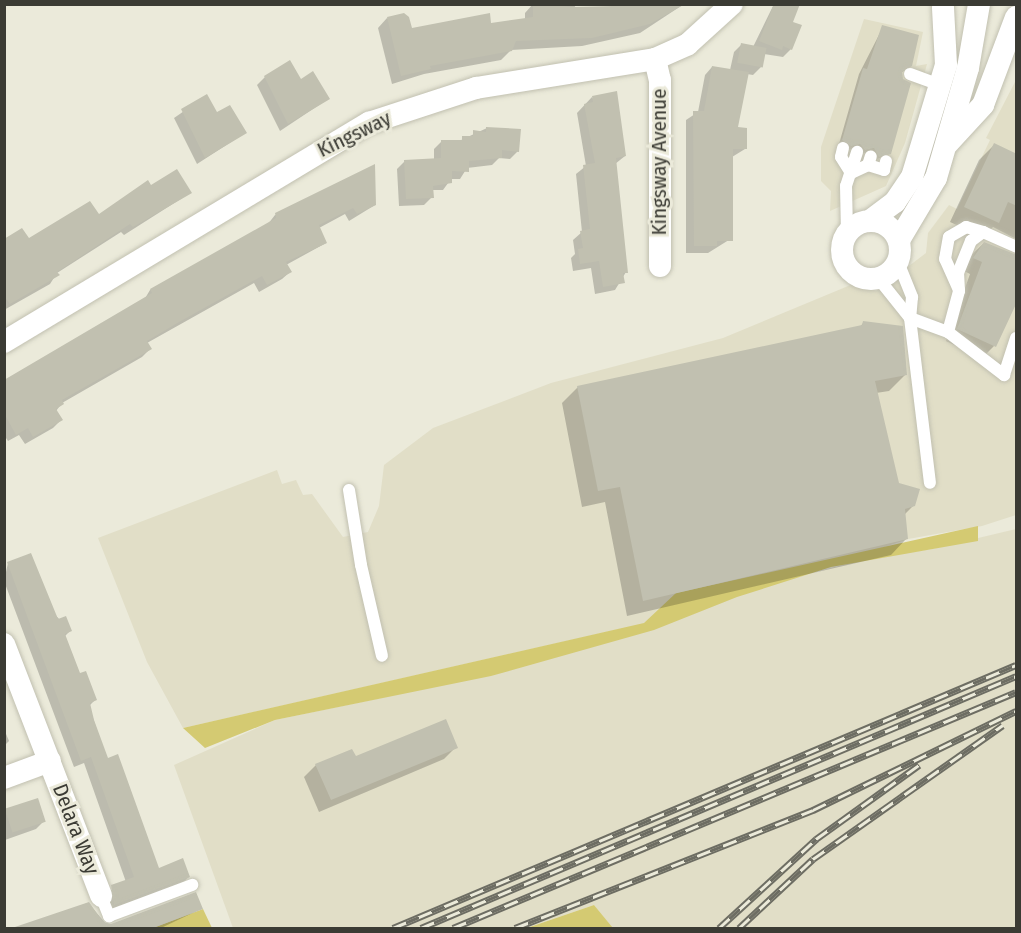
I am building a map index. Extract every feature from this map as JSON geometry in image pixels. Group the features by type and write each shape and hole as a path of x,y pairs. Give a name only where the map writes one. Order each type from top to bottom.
{"street":[{"name":"Kingsway","path":"4,342 369,123 476,88 655,59 688,44 732,4"},
{"path":"974,4 965,9 942,6 947,48 940,85 912,177 904,193 871,220 855,226 847,233 843,244 847,265 861,277 878,278 898,251 925,202 945,146 968,68 980,4"},
{"path":"945,146 983,105 1017,17"},
{"name":"Kingsway Avenue","path":"655,59 660,80 660,266"},
{"path":"871,220 885,224 898,251"},
{"name":"Delara Way","path":"4,644 101,896"},
{"name":"Delara Way","path":"4,778 50,761"}],"lane":[{"path":"911,77 940,85"},
{"path":"843,148 841,157 850,172"},
{"path":"847,233 846,186 857,152"},
{"path":"850,172 869,161 884,170 886,161"},
{"path":"959,291 950,276 945,259 950,237 966,227 1017,247"},
{"path":"948,332 959,291 958,273 962,258 971,241 983,232"},
{"path":"898,251 912,297 910,318 930,483"},
{"path":"878,278 910,318 948,332 1004,375 1017,339"},
{"path":"350,490 361,565 382,656"},
{"path":"101,896 109,916 192,885"}],"shaded area":[{"path":"864,19 923,32 916,66 927,64 905,143 886,186 830,211 831,191 821,181 821,147"},
{"path":"1016,80 1016,515 982,526 908,539 791,579 868,558 932,549 1016,529 1016,928 613,928 594,905 527,928 233,928 174,765 275,720 381,698 624,628 183,728 147,662 98,538 277,470 282,484 296,480 303,495 312,494 343,537 368,532 379,506 384,465 433,428 551,383 723,338 853,284 876,291 926,253 928,233 949,205 957,209 990,140 986,138"},
{"path":"978,526 978,541 831,567 737,597 654,630 491,676 275,720 205,748 183,728 644,623 676,593"},
{"path":"594,905 613,928 527,928"},
{"path":"203,909 212,928 153,928"}],"building":[{"path":"533,4 575,7 685,4 650,24 592,38 516,41 512,51 430,66 431,69 401,76 387,17 404,13 409,17 412,28 490,13 491,23 533,17"},
{"path":"774,4 800,4 793,22 802,25 792,50 783,46 782,50 759,41"},
{"path":"882,25 919,35 912,66 902,72 903,79 911,83 891,154 879,157 874,148 865,150 860,144 851,146 842,140 863,68 867,69"},
{"path":"741,43 767,48 763,68 737,63"},
{"path":"290,60 301,79 313,71 330,99 288,124 264,76"},
{"path":"712,66 749,72 738,127 747,128 747,149 733,149 733,241 717,241 717,246 694,246 693,111 704,111"},
{"path":"617,91 626,156 616,158 628,273 623,273 625,283 603,287 599,261 580,264 578,249 583,248 580,231 590,229 583,165 595,163 584,104 593,102 592,96"},
{"path":"207,94 217,112 230,105 247,133 205,158 181,109"},
{"path":"486,127 521,129 519,152 502,150 502,158 469,161 469,172 452,171 452,183 433,186 434,198 406,199 404,160 441,158 441,140 462,140 462,136 473,136 473,130 486,132"},
{"path":"994,143 1017,154 1017,206 1008,202 999,223 964,207"},
{"path":"375,164 376,205 357,214 353,208 319,225 327,243 286,262 292,272 267,285 262,276 179,322 147,341 152,349 62,400 64,404 56,409 63,420 33,437 28,428 16,435 4,413 4,380 152,293 150,289 276,218 275,213"},
{"path":"177,169 192,193 133,227 130,224 57,272 60,275 10,304 4,296 4,239 22,228 29,238 90,201 99,214 148,180 151,185"},
{"path":"984,242 1017,255 1017,302 996,347 957,329 982,262 973,258"},
{"path":"863,321 903,326 907,375 875,381 899,483 920,489 915,506 905,509 908,539 643,601 620,487 598,491 577,386 862,325"},
{"path":"31,553 58,619 66,616 72,631 65,634 80,673 86,671 97,700 90,703 108,758 118,754 159,868 183,858 190,877 114,905 111,885 134,877 91,757 81,761 7,562"},
{"path":"446,719 458,748 331,800 315,764 352,749 356,756"},
{"path":"38,798 46,822 12,833 5,809"},
{"path":"196,892 203,909 153,928 12,928 89,902 103,922 111,924"}],"railway":[{"path":"393,928 1016,665"},
{"path":"421,928 1016,676"},
{"path":"453,928 1016,692"},
{"path":"515,928 813,810 1016,711"},
{"path":"739,928 813,859 1003,725"},
{"path":"719,928 816,839 919,765"}]}
